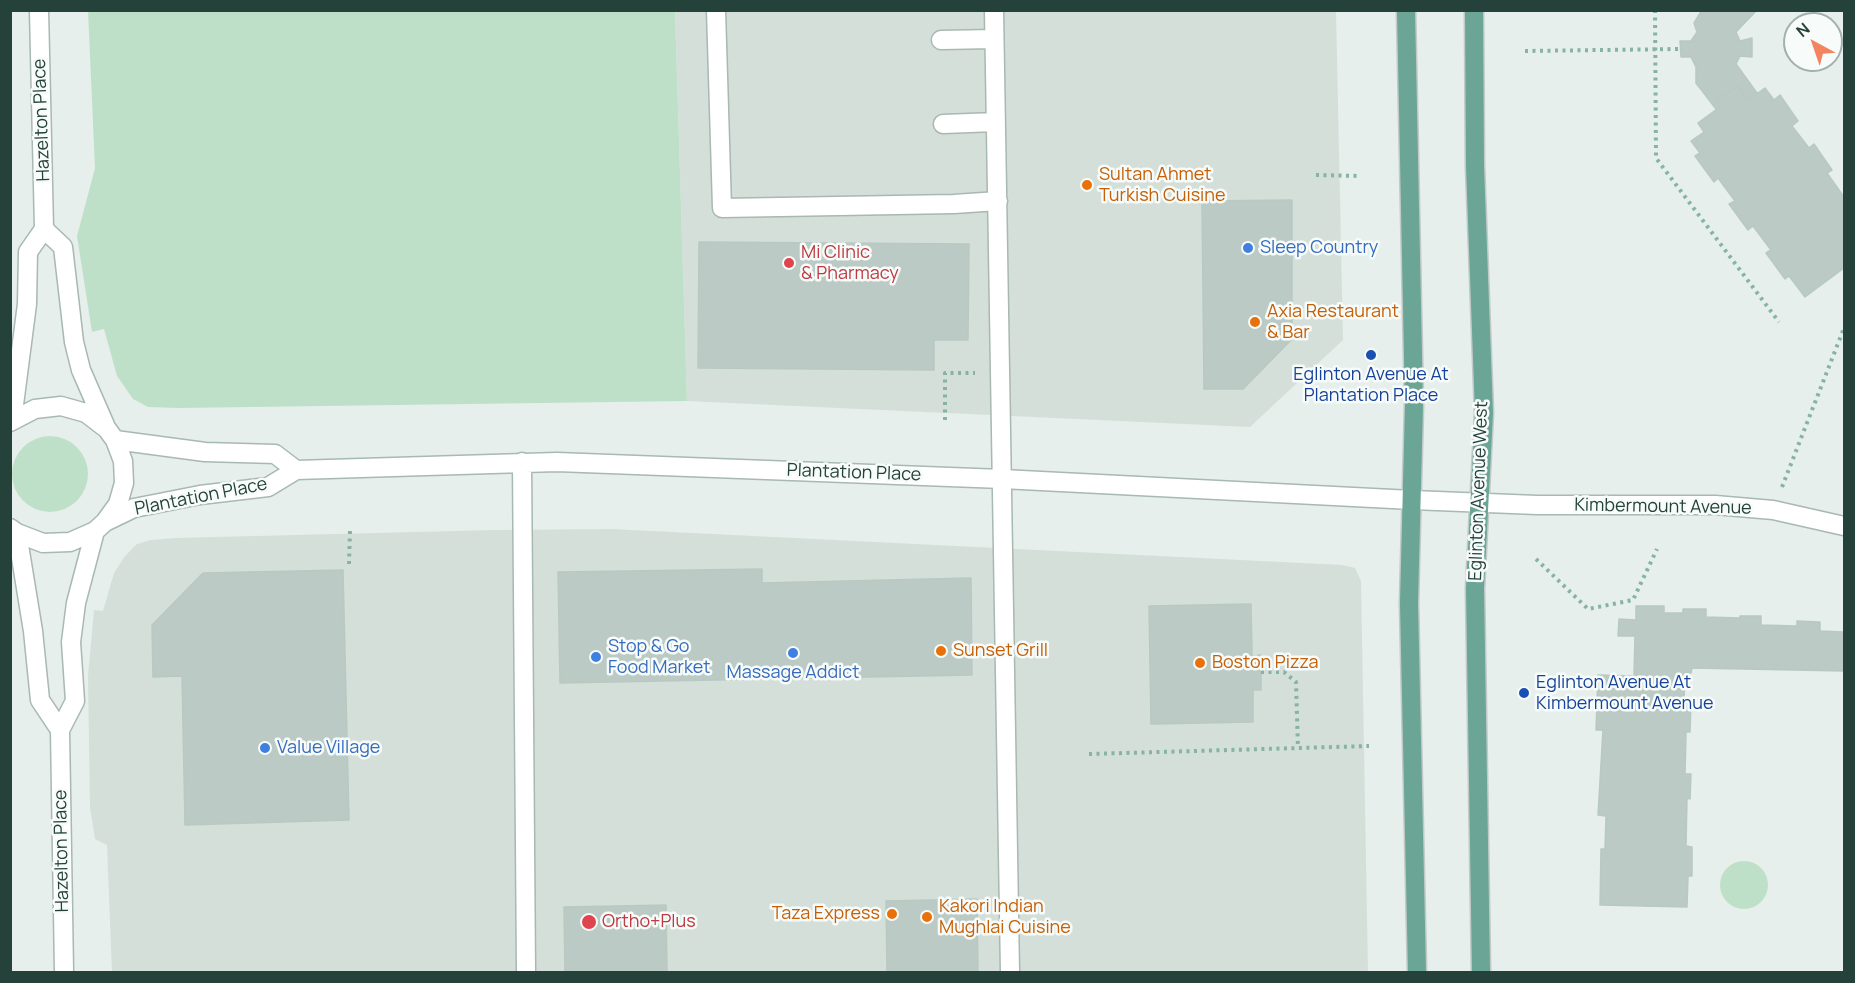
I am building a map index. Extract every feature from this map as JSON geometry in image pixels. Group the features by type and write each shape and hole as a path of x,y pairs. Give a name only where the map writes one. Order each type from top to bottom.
{"main road":[{"path":"1406,10 1414,405 1409,603 1417,972"},
{"name":"Eglinton Avenue West","path":"1474,10 1475,166 1484,413 1475,588 1481,972"}],"street":[{"name":"Hazelton Place","path":"39,10 45,229"},
{"path":"716,10 722,208 998,201"},
{"path":"994,10 1010,972"},
{"path":"941,40 994,39"},
{"path":"943,124 996,122"},
{"path":"11,421 27,304 28,252 45,229 63,247 74,342 79,361 111,434"},
{"path":"11,421 36,409 61,406 86,413 111,434"},
{"name":"Hazelton Place","path":"64,972 60,730 75,701 71,642 76,603 100,527 118,504 124,483 123,461 111,434"},
{"name":"Plantation Place","path":"111,434 205,452 275,454 296,470"},
{"path":"522,462 526,972"},
{"name":"Plantation Place","path":"14,531 43,543 70,542 134,508 200,495 268,487 296,470 522,462 1002,478 1412,500"},
{"name":"Kimbermount Avenue","path":"1412,500 1537,505 1715,505 1773,510 1845,526"},
{"path":"14,531 33,631 40,700 60,730"}],"path":[{"path":"1655,10 1656,158 1779,322"},
{"path":"1526,51 1679,49"},
{"path":"1316,175 1359,176"},
{"path":"1773,510 1845,328"},
{"path":"945,420 945,373 1000,372"},
{"path":"349,564 350,530"},
{"path":"1536,559 1588,609 1633,600 1657,549"},
{"path":"1261,672 1284,672 1296,682 1298,747"},
{"path":"1089,754 1369,746"}],"shaded area":[{"path":"675,11 1336,11 1343,340 1250,427 687,401"},
{"path":"611,529 1342,565 1355,568 1361,581 1368,972 112,972 107,845 95,839 90,808 88,676 94,610 103,611 114,573 125,556 137,544 175,538"}],"green space":[{"path":"88,11 675,11 687,401 179,408 148,407 133,399 117,376 104,329 92,332 77,236 95,168"},
{"path":"43,436 57,436 71,442 82,453 88,467 85,489 77,501 57,512 43,512 29,506 18,495 12,481 12,467 18,453 29,442"},
{"path":"1739,861 1749,861 1764,871 1768,885 1764,899 1758,905 1749,909 1739,909 1724,899 1720,890 1720,880 1730,865"}],"building":[{"path":"1702,10 1757,10 1736,32 1740,41 1752,38 1752,57 1740,56 1736,64 1757,93 1748,100 1738,86 1717,100 1721,106 1716,109 1696,83 1696,67 1691,57 1681,57 1680,41 1691,41 1697,32 1694,23"},
{"path":"1738,86 1748,100 1765,88 1774,100 1780,95 1798,121 1792,126 1809,148 1814,144 1832,170 1827,173 1844,197 1844,268 1805,297 1789,276 1785,279 1766,253 1771,250 1753,226 1748,230 1729,204 1735,201 1718,178 1714,182 1695,156 1700,153 1691,141 1704,132 1698,123 1721,106 1717,100"},
{"path":"1292,200 1292,339 1243,389 1204,389 1202,201"},
{"path":"699,242 969,244 968,340 934,340 934,370 698,368"},
{"path":"762,569 762,583 971,578 972,675 560,683 558,572"},
{"name":"Value Village","path":"343,570 349,820 185,825 182,676 153,677 152,625 203,573"},
{"path":"1251,604 1252,656 1261,655 1261,690 1253,690 1253,722 1151,724 1149,606"},
{"path":"1636,606 1664,606 1664,613 1683,613 1683,609 1706,609 1706,617 1761,616 1761,625 1797,626 1797,621 1820,622 1820,631 1844,632 1844,671 1692,668 1691,673 1685,673 1684,701 1691,701 1690,732 1686,732 1685,774 1691,774 1690,799 1687,798 1686,846 1692,847 1692,876 1688,876 1687,907 1600,905 1601,849 1605,849 1606,816 1598,815 1603,730 1596,730 1598,675 1634,676 1635,636 1618,636 1619,619 1636,620"},
{"path":"977,899 978,972 887,972 886,901"},
{"path":"666,905 667,972 565,972 564,907"}],"place":[{"name":"Sultan Ahmet Turkish Cuisine","path":"1087,185"},
{"name":"Sleep Country","path":"1248,248"},
{"name":"Mi Clinic & Pharmacy","path":"789,263"},
{"name":"Axia Restaurant & Bar","path":"1255,322"},
{"name":"Eglinton Avenue At Plantation Place","path":"1371,355"},
{"name":"Sunset Grill","path":"941,651"},
{"name":"Massage Addict","path":"793,653"},
{"name":"Stop & Go Food Market","path":"596,657"},
{"name":"Boston Pizza","path":"1200,663"},
{"name":"Eglinton Avenue At Kimbermount Avenue","path":"1524,693"},
{"name":"Value Village","path":"265,748"},
{"name":"Taza Express","path":"892,914"},
{"name":"Kakori Indian Mughlai Cuisine","path":"927,917"},
{"name":"Ortho+Plus","path":"589,922"}]}
